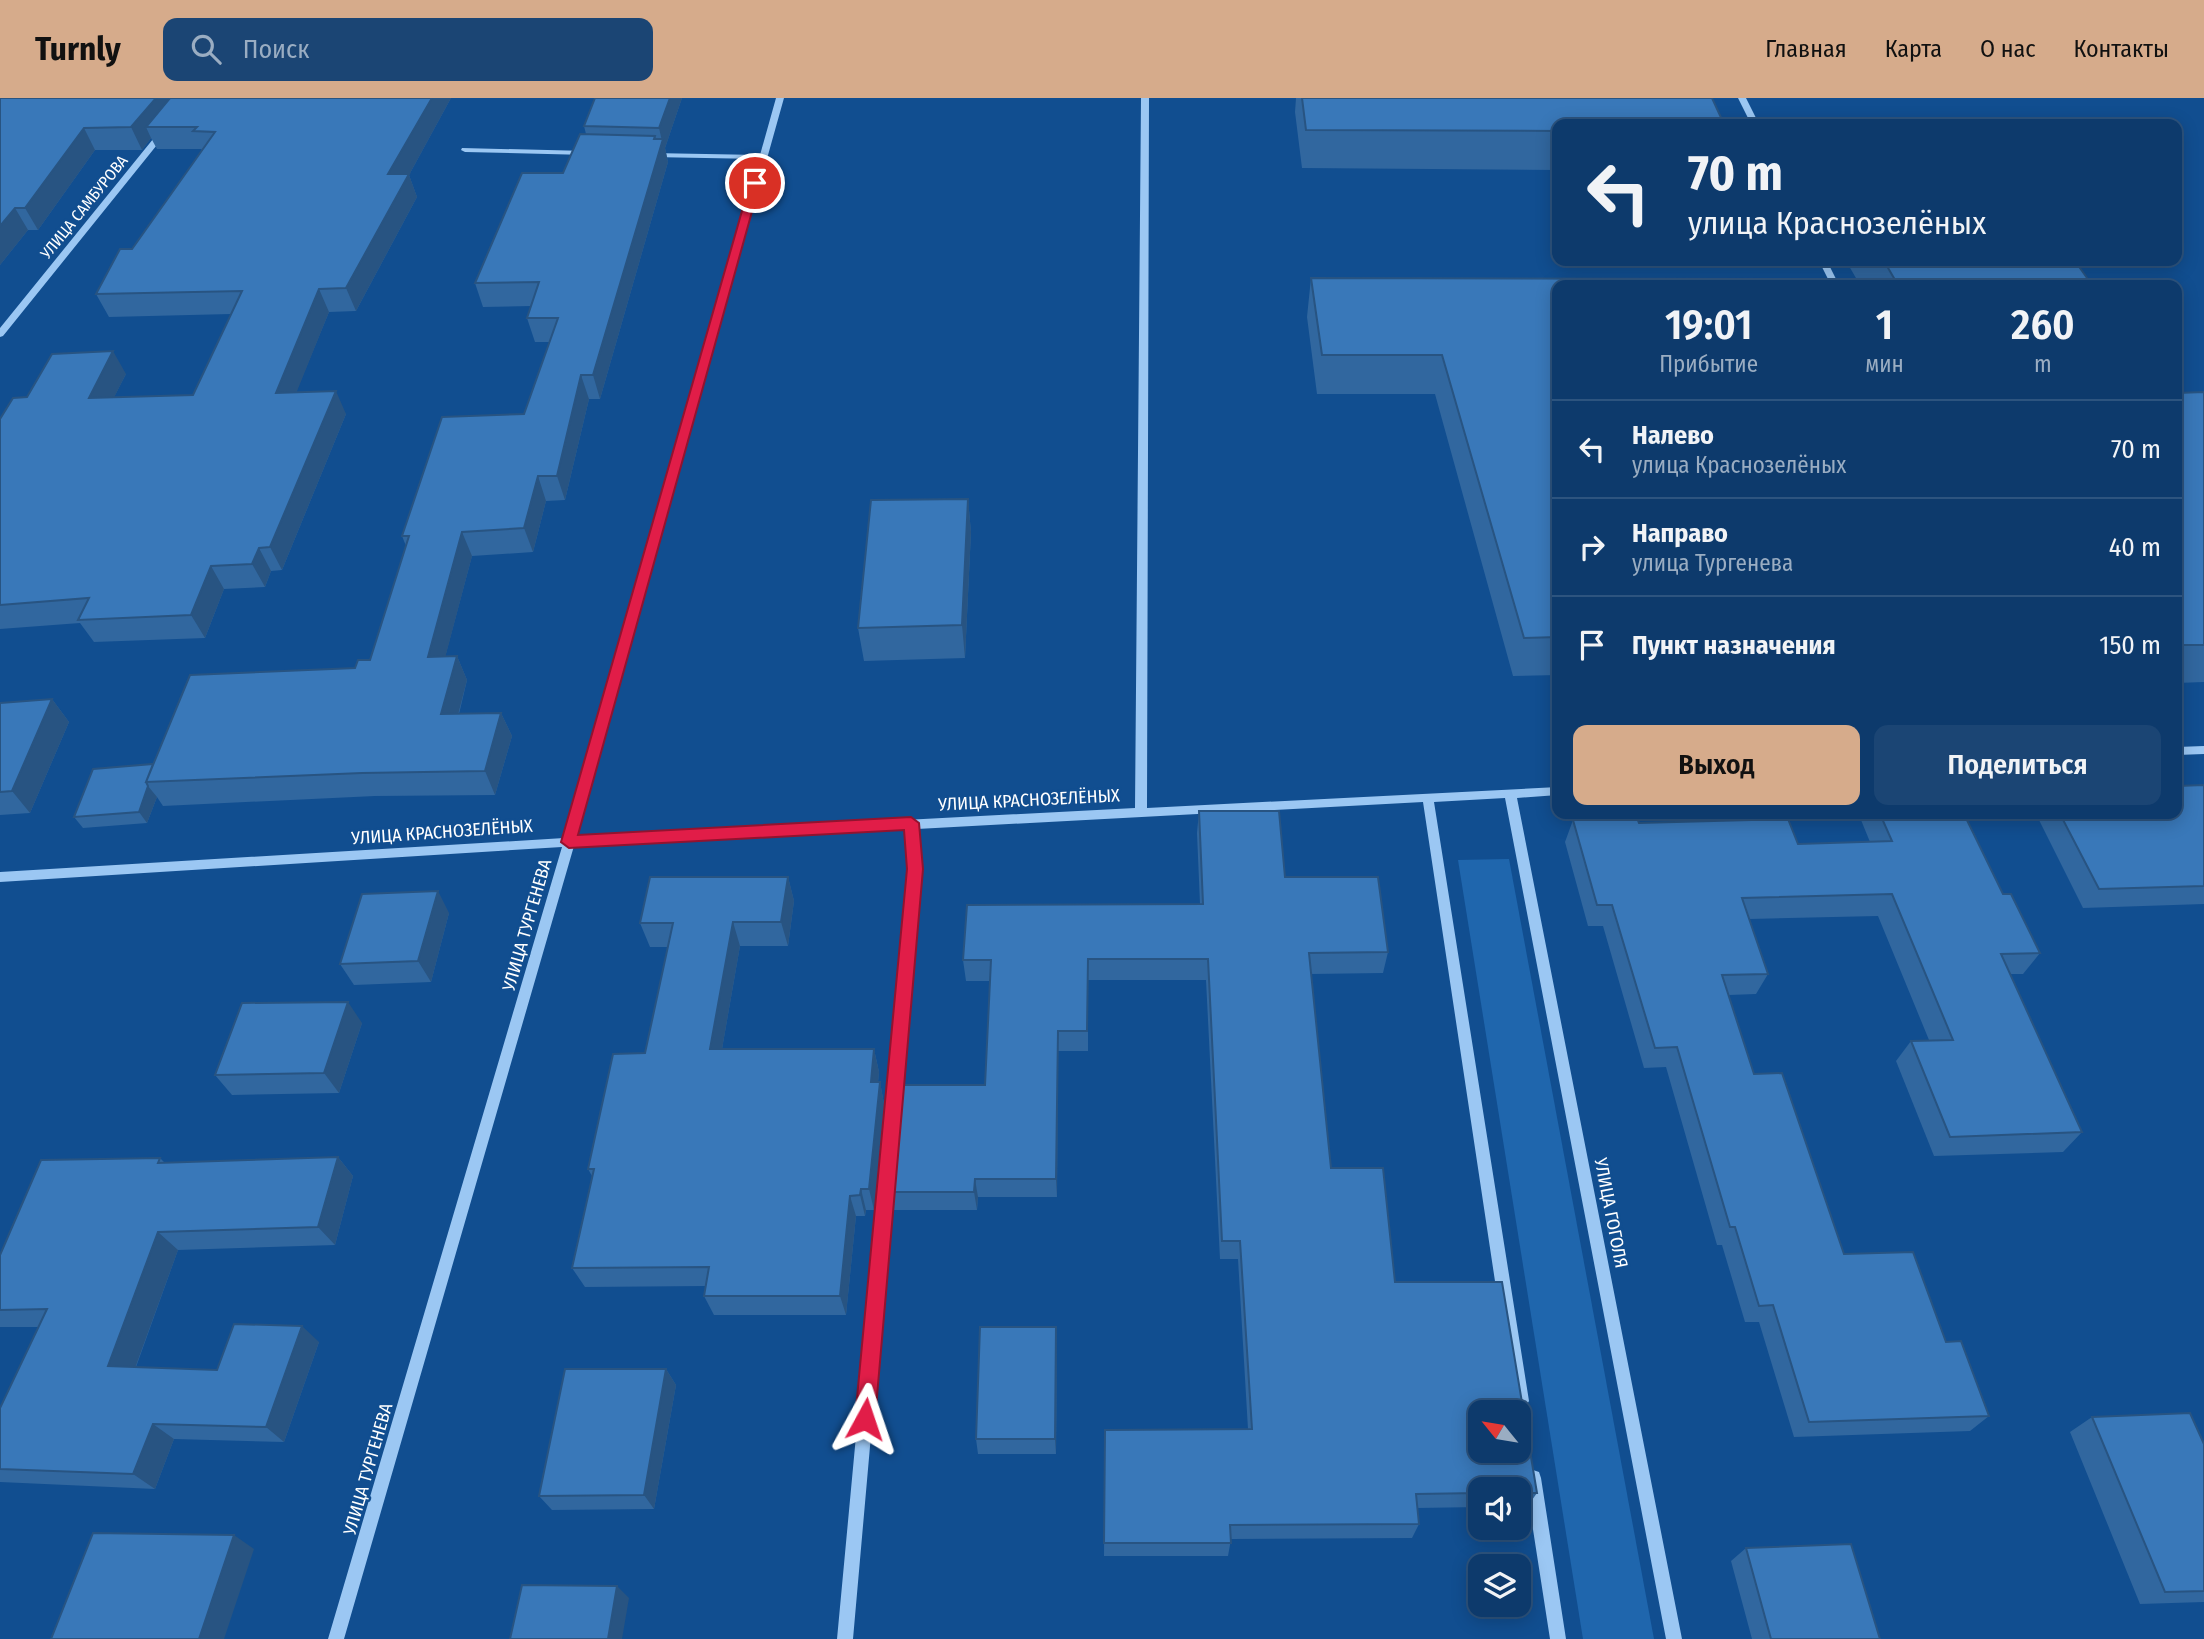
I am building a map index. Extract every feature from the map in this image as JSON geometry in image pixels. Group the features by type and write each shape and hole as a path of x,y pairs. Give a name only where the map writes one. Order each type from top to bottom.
{"street":[{"name":"УЛИЦА ТУРГЕНЕВА","path":"336,1639 569,842 779,98"},
{"path":"1141,812 1145,98"},
{"path":"1742,98 1752,119"},
{"name":"УЛИЦА САМБУРОВА","path":"0,334 173,120"},
{"path":"465,150 600,153"},
{"path":"641,154 762,157"},
{"path":"2182,751 2204,750"},
{"name":"УЛИЦА КРАСНОЗЕЛЁНЫХ","path":"0,877 911,823 1552,791"},
{"name":"УЛИЦА ГОГОЛЯ","path":"1510,794 1674,1639"},
{"path":"1428,799 1521,1400"},
{"path":"845,1639 915,869 911,823"},
{"path":"1531,1460 1558,1639"}],"shaded area":[{"path":"1509,859 1654,1639 1583,1639 1458,860"}],"building":[{"path":"0,98 156,98 131,127 84,128 25,208 15,208 0,226"},
{"path":"170,98 432,98 388,174 409,174 346,288 319,289 276,393 336,391 270,547 259,548 252,564 211,566 191,615 78,620 89,598 0,605 0,419 13,398 27,397 52,354 113,351 89,398 193,395 242,291 96,294 120,249 132,249 215,132 193,131 197,127 146,127"},
{"path":"595,98 670,98 659,128 584,126"},
{"path":"1302,98 1712,98 1722,119 1552,119 1552,131 1306,130"},
{"path":"580,134 655,136 654,139 663,139 593,375 581,375 557,476 538,476 524,528 462,532 428,657 457,656 441,714 501,713 485,771 146,782 190,675 355,668 358,660 370,660 409,536 402,536 442,417 524,414 558,318 527,318 539,282 475,283 522,173 563,173"},
{"path":"1887,266 2079,266 2088,280 1895,280"},
{"path":"1311,278 1773,280 1552,280 1552,637 1524,638 1442,355 1322,355"},
{"path":"2204,392 2204,645 2182,645 2182,393"},
{"path":"968,499 962,625 858,628 871,500"},
{"path":"52,699 12,791 0,792 0,703"},
{"path":"153,764 139,812 74,817 93,769"},
{"path":"2204,785 2204,886 2099,889 2063,819 2182,819 2182,786"},
{"path":"1199,811 1279,811 1285,877 1378,877 1388,952 1309,953 1331,1168 1383,1168 1395,1282 1502,1282 1522,1400 1468,1400 1468,1463 1531,1463 1531,1457 1537,1493 1531,1493 1531,1477 1468,1477 1468,1493 1416,1494 1419,1524 1230,1525 1231,1543 1104,1543 1105,1430 1252,1429 1240,1241 1222,1241 1208,959 1088,959 1087,1031 1058,1031 1056,1179 975,1179 974,1192 889,1192 899,1085 985,1085 991,960 963,960 967,905 1203,904"},
{"path":"1637,819 1639,823 1788,819 1798,844 1892,841 1882,819 1966,819 2003,894 2011,894 2040,953 2001,954 2082,1132 1950,1137 1911,1041 1953,1040 1892,894 1742,898 1768,974 1722,975 1754,1074 1782,1073 1844,1254 1913,1252 1946,1342 1961,1341 1989,1416 1809,1422 1773,1305 1759,1306 1735,1227 1730,1227 1677,1047 1655,1048 1612,905 1597,905 1573,820"},
{"path":"650,877 788,877 781,922 733,922 710,1049 874,1049 871,1082 880,1082 869,1189 861,1189 860,1195 850,1196 840,1296 704,1296 709,1267 572,1268 594,1169 588,1169 613,1054 645,1053 673,923 640,923"},
{"path":"438,891 418,961 340,964 362,894"},
{"path":"348,1002 324,1073 215,1075 242,1003"},
{"path":"338,1157 318,1227 158,1232 108,1366 217,1370 234,1324 302,1326 266,1427 153,1424 133,1474 0,1469 0,1408 47,1309 0,1310 0,1255 41,1160 160,1158 158,1163"},
{"path":"980,1327 1056,1327 1055,1439 976,1439"},
{"path":"565,1369 666,1369 644,1495 539,1496"},
{"path":"2190,1413 2204,1444 2204,1591 2165,1592 2092,1417"},
{"path":"93,1533 234,1535 199,1639 51,1639"},
{"path":"1851,1544 1880,1639 1771,1639 1746,1548"},
{"path":"522,1585 617,1586 608,1639 510,1639"}],"route":[{"path":"755,183 569,842 911,823 915,869 865,1419"}]}
